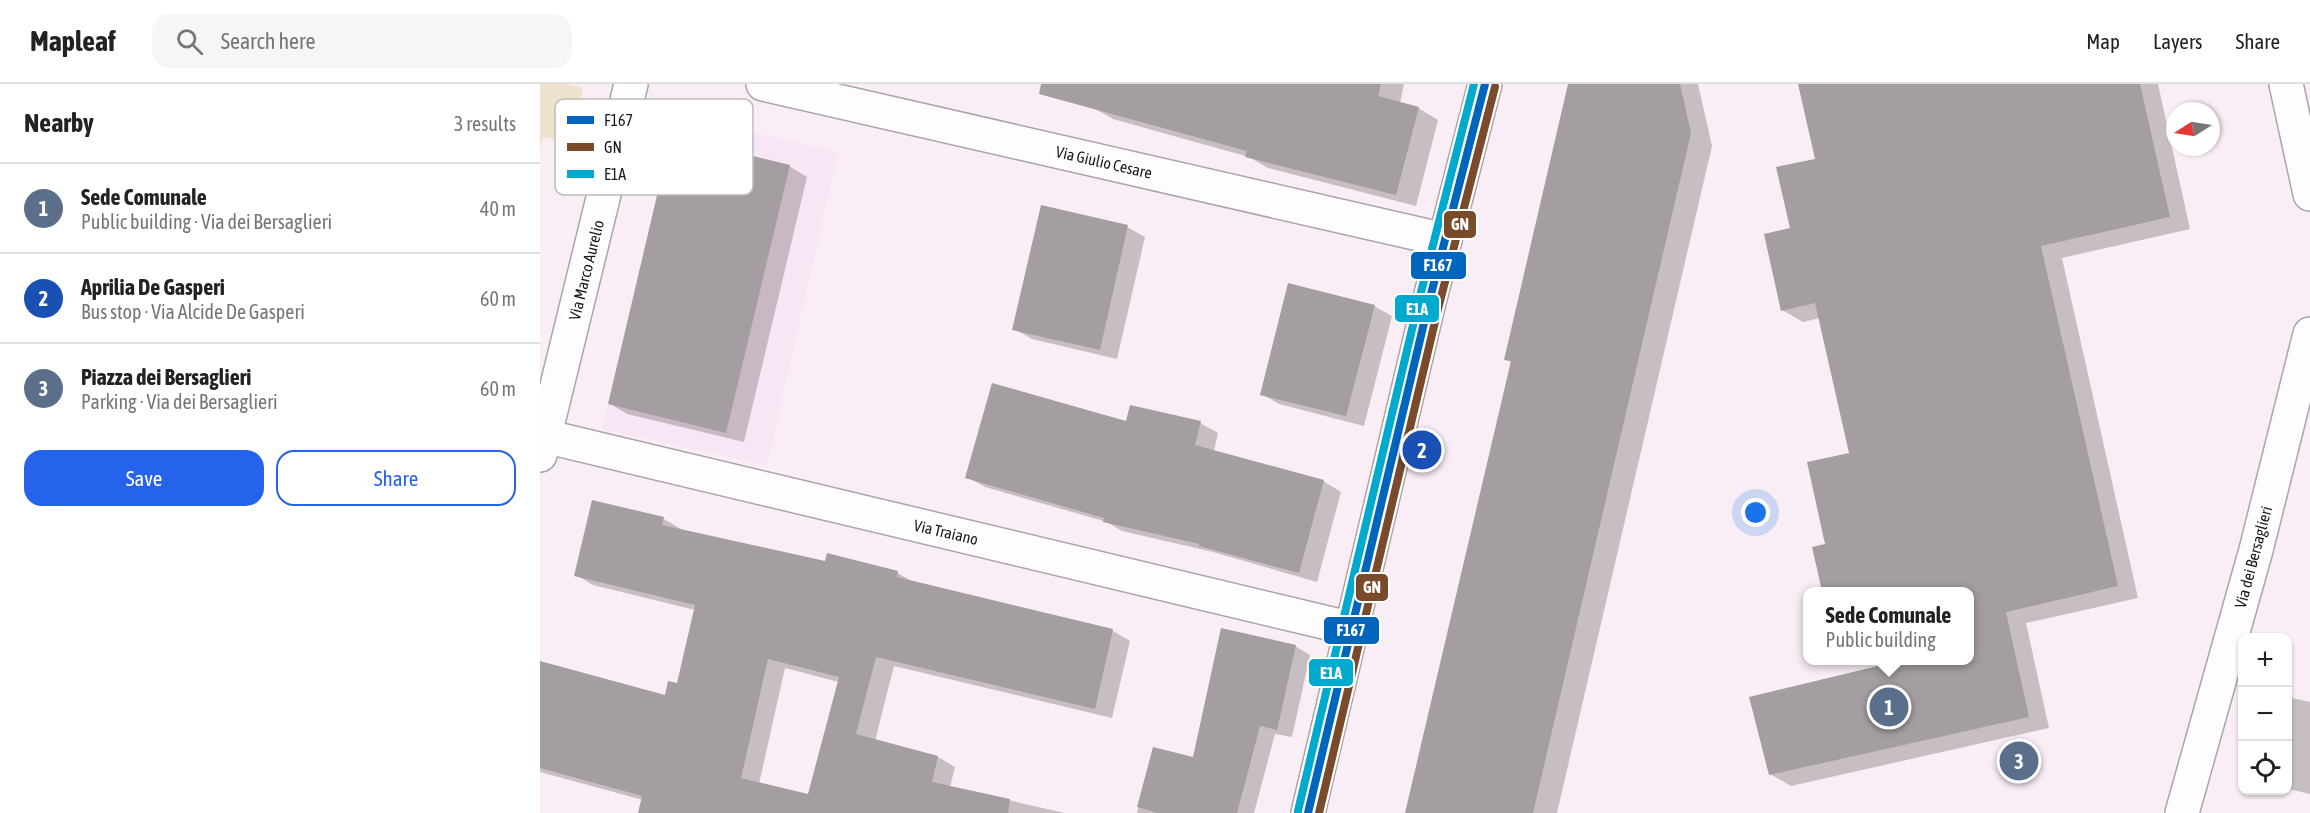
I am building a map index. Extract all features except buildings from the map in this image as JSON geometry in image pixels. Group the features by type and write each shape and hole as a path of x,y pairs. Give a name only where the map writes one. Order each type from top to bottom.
{"street":[{"name":"Via Marco Aurelio","path":"628,99 632,84"},
{"name":"Via Giulio Cesare","path":"763,84 1445,240"},
{"path":"1308,813 1445,240 1485,84"},
{"path":"2286,84 2310,194"},
{"name":"Via Marco Aurelio","path":"542,442 604,195"},
{"name":"Via dei Bersaglieri","path":"2182,813 2256,549 2310,334"},
{"name":"Via Traiano","path":"542,442 1353,629"}],"shaded area":[{"path":"540,84 567,84 583,88 581,99 555,99 555,140 543,137 540,147"},
{"path":"753,132 838,152 767,466 602,429 657,195 753,195"}],"transit line":[{"name":"E1A","path":"1298,811 1418,304 1474,84"},
{"name":"F167","path":"1308,813 1428,306 1485,84"},
{"name":"GN","path":"1319,813 1438,309 1495,87"}],"place":[{"name":"Aprilia De Gasperi","path":"1422,450"},
{"name":"Sede Comunale","path":"1889,707"},
{"name":"Piazza dei Bersaglieri","path":"2019,761"}]}
